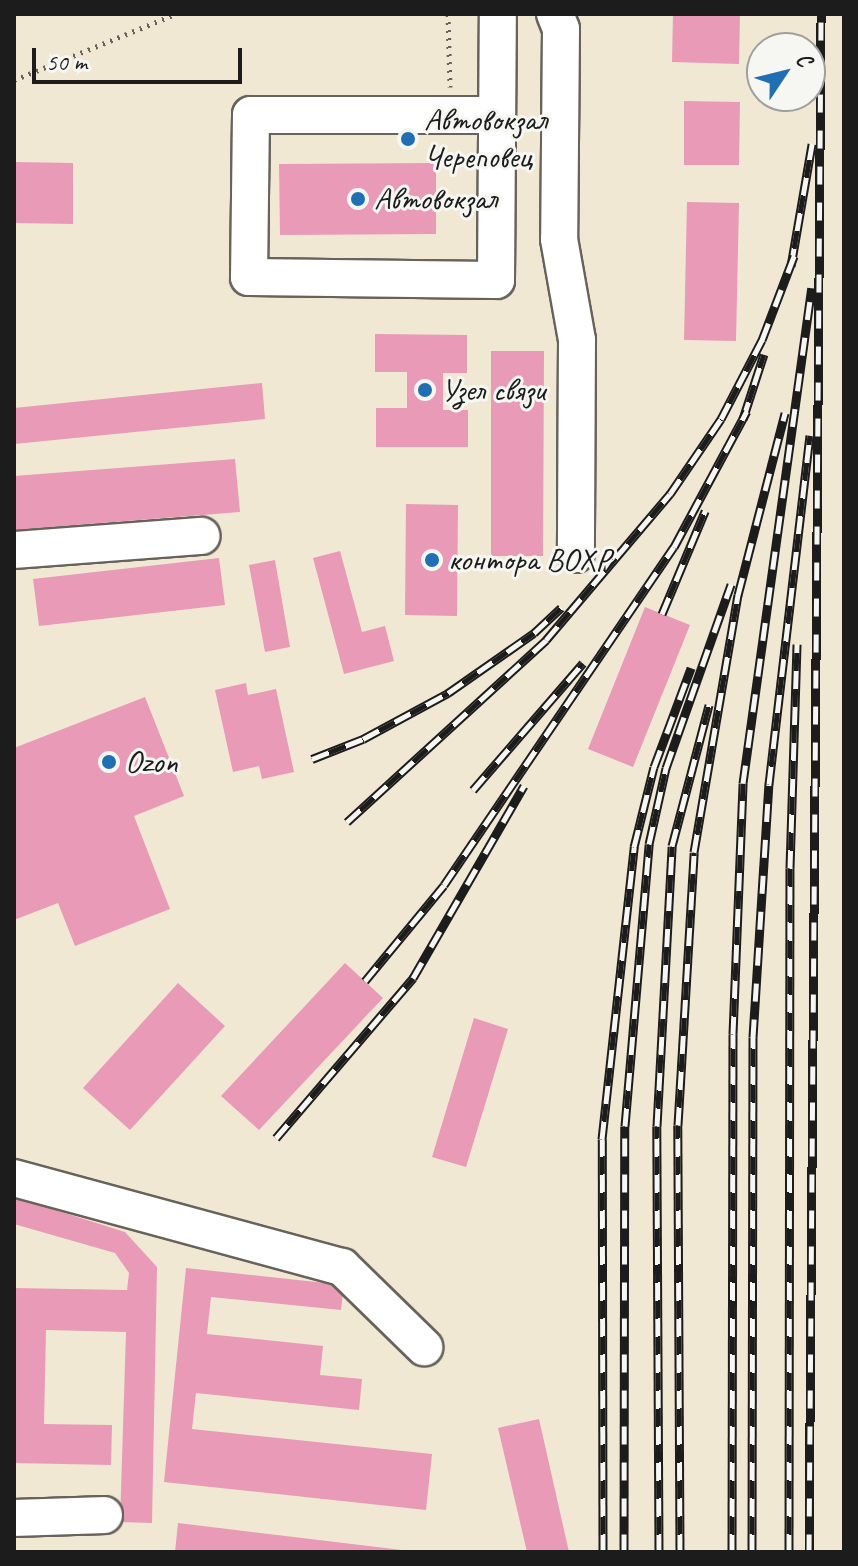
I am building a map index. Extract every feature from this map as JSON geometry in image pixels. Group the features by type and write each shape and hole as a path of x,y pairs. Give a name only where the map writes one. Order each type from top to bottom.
{"lane":[{"path":"497,115 251,115 249,277 496,280 498,14"},
{"path":"555,14 561,29 559,239 577,340 576,554"},
{"path":"14,550 201,536"},
{"path":"14,1178 342,1267 424,1347"},
{"path":"14,1518 104,1515"}],"path":[{"path":"14,80 176,14"}],"building":[{"path":"673,14 740,14 739,64 672,62"},
{"path":"684,101 740,102 739,165 684,165"},
{"path":"14,162 73,163 73,224 14,223"},
{"name":"Автовокзал","path":"436,163 436,234 280,235 279,164"},
{"path":"687,202 739,203 736,341 684,340"},
{"name":"Узел связи","path":"375,334 467,335 467,373 443,373 443,410 468,410 468,447 376,447 376,408 407,408 407,372 375,372"},
{"path":"491,351 544,351 543,556 491,556"},
{"path":"262,383 265,419 14,444 14,408"},
{"path":"235,459 240,512 14,530 14,476"},
{"name":"контора ВОХР","path":"406,504 458,505 457,616 405,615"},
{"path":"340,551 362,632 385,626 394,661 344,674 313,558"},
{"path":"219,558 225,605 39,626 33,579"},
{"path":"275,560 290,647 265,652 249,565"},
{"path":"645,607 690,625 633,767 588,749"},
{"path":"246,683 248,695 276,689 294,772 262,779 259,766 233,772 215,690"},
{"path":"145,697 184,796 134,816 170,909 75,946 58,903 14,920 14,748"},
{"path":"345,963 383,998 259,1130 221,1096"},
{"path":"178,983 225,1026 130,1130 83,1088"},
{"path":"474,1018 508,1029 466,1167 432,1157"},
{"path":"14,1197 125,1232 157,1267 152,1523 120,1522 126,1332 46,1330 44,1424 112,1425 111,1465 14,1463 14,1288 127,1290 129,1273 115,1253 14,1224"},
{"path":"186,1268 344,1285 341,1310 211,1297 207,1334 323,1346 320,1375 362,1379 359,1410 196,1393 192,1429 432,1454 426,1510 164,1482"},
{"path":"539,1419 569,1552 527,1552 498,1428"},
{"path":"178,1523 402,1550 402,1552 175,1552"}],"railway":[{"path":"809,1552 821,14"},
{"path":"791,266 812,144"},
{"path":"347,822 546,640 670,494 721,419 762,340 794,256"},
{"path":"732,1552 733,1034 743,783 812,288"},
{"path":"743,419 764,354"},
{"path":"365,981 444,885 674,547 747,411"},
{"path":"680,1552 678,1125 694,852 738,595 785,413"},
{"path":"752,1552 753,1037 769,784 810,435"},
{"path":"662,614 705,511"},
{"path":"624,1552 625,1126 649,844 666,768 731,584"},
{"path":"312,759 363,739 448,693 534,633 561,608"},
{"path":"789,1552 790,868 797,644"},
{"path":"473,790 583,663"},
{"path":"603,1552 602,1139 634,847 654,767 691,668"},
{"path":"659,1552 657,1126 672,846 709,705"},
{"path":"276,1138 413,978 524,786"}],"place":[{"name":"Автовокзал Череповец","path":"408,139"},
{"name":"Автовокзал","path":"358,199"},
{"name":"Узел связи","path":"425,390"},
{"name":"контора ВОХР","path":"432,560"},
{"name":"Ozon","path":"109,762"}]}
